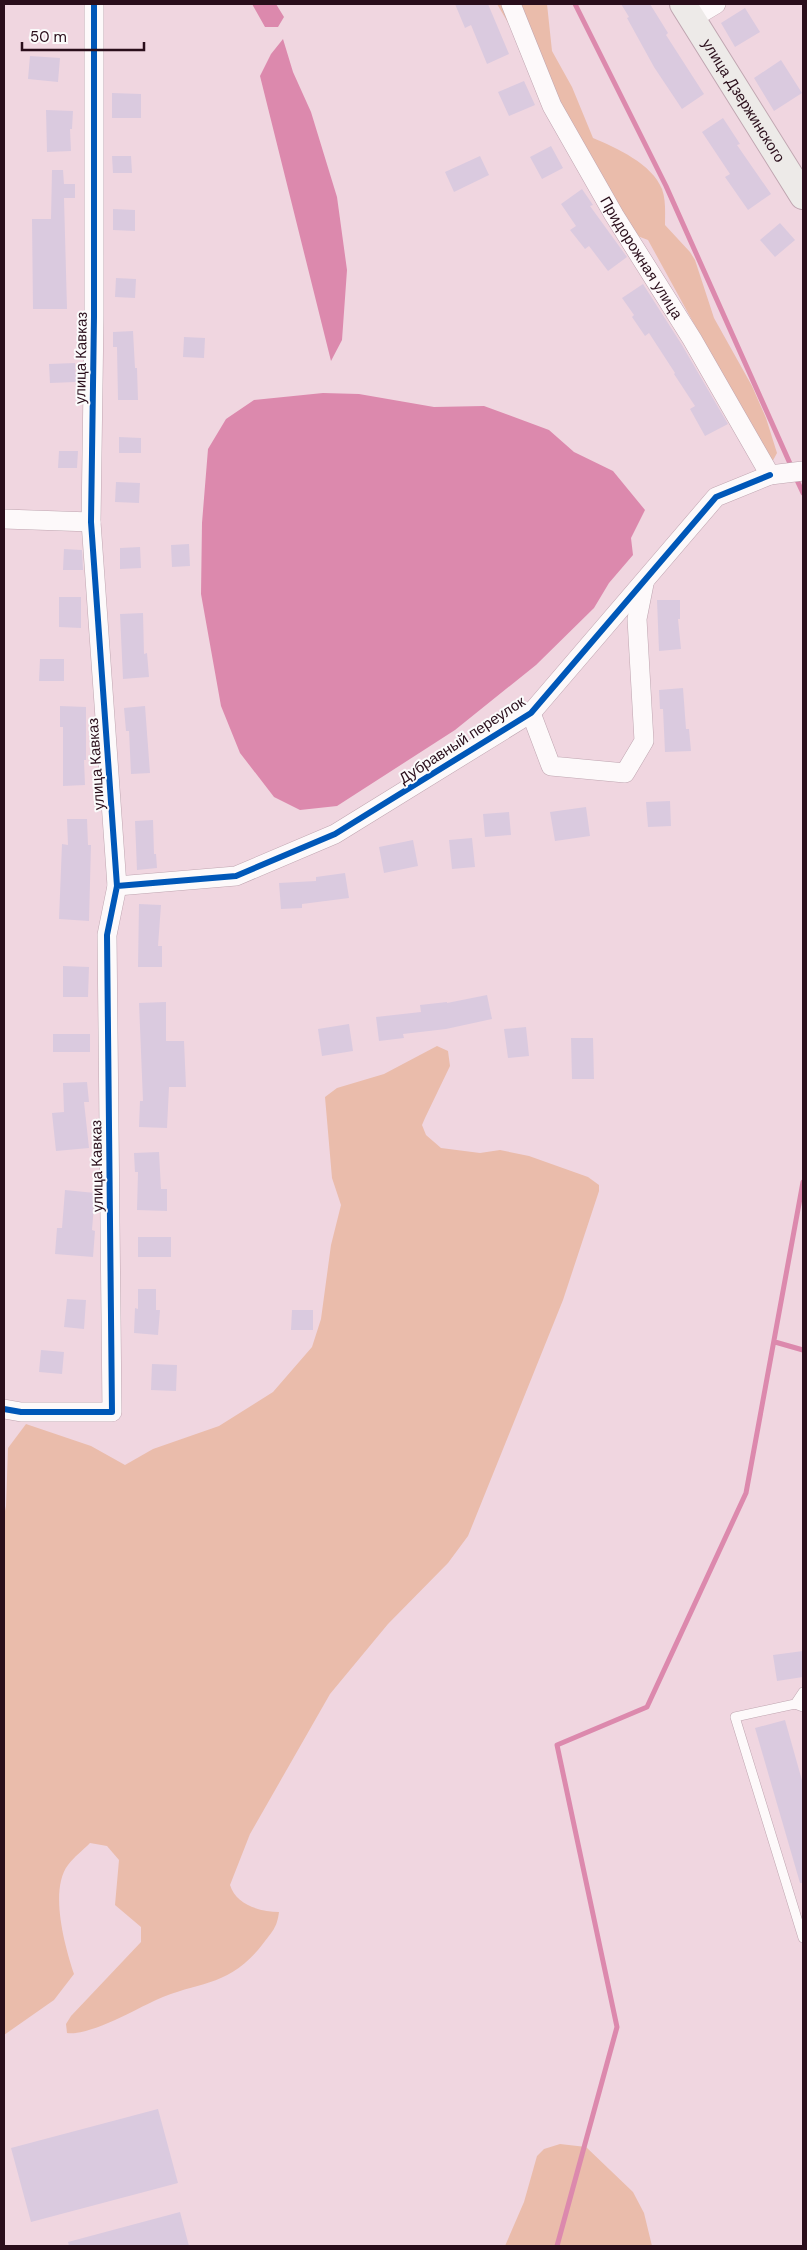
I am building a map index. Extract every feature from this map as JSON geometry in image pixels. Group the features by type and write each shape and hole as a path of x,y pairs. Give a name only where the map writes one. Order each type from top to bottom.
{"main road":[{"name":"улица Дзержинского","path":"687,11 803,196"}],"street":[{"name":"улица Кавказ","path":"4,1409 21,1412 112,1412 107,935 117,886 91,522 94,317 94,4"},
{"name":"Придорожная улица","path":"511,4 552,106 614,215 692,339 770,475"},
{"path":"687,11 716,4"},
{"path":"770,475 803,471"},
{"name":"Дубравный переулок","path":"117,886 236,876 308,846 335,834 531,713 716,497 770,475"},
{"path":"4,519 91,522"},
{"path":"531,713 551,766 625,773 644,741 637,619 644,582"}],"lane":[{"path":"803,1692 799,1706 735,1717 803,1938"}],"shaded area":[{"path":"252,4 276,4 284,17 278,27 265,27"},
{"path":"497,4 547,4 552,51 572,87 593,138 633,158 657,180 664,198 665,225 695,260 714,318 752,386 766,418 777,453 771,464 648,240 619,229 555,102"},
{"path":"283,39 293,72 311,112 337,197 347,270 342,340 331,361 260,76 271,54"},
{"path":"323,393 359,394 434,407 484,406 549,430 574,452 613,471 645,510 631,538 633,555 609,583 594,608 536,665 455,730 337,806 300,810 274,797 240,753 221,706 201,594 202,523 208,449 226,419 254,400"},
{"path":"437,1046 448,1051 450,1066 422,1125 426,1135 441,1148 480,1153 500,1150 529,1156 588,1177 599,1185 599,1191 563,1300 468,1536 448,1563 388,1624 330,1694 250,1834 230,1885 238,1898 250,1906 265,1911 279,1912 274,1930 249,1959 237,1969 213,1981 156,2000 88,2031 67,2033 66,2024 71,2016 141,1942 141,1927 115,1905 119,1860 107,1846 90,1843 68,1865 62,1876 60,1889 60,1919 74,1974 54,2000 4,2035 4,1516 8,1448 26,1424 91,1446 125,1465 153,1449 219,1426 273,1392 312,1347 321,1319 331,1245 341,1205 332,1178 325,1097 337,1088 384,1074"},
{"path":"560,2144 586,2147 633,2192 644,2213 652,2246 505,2246 524,2202 537,2156 544,2149"}],"building":[{"path":"455,4 488,4 509,54 487,64 471,25 465,28"},
{"path":"621,4 650,4 668,33 666,35 704,94 682,109 654,67"},
{"path":"745,8 760,32 735,47 721,23"},
{"path":"30,56 60,58 58,82 28,79"},
{"path":"781,60 802,93 774,111 754,78"},
{"path":"524,81 535,105 509,116 498,92"},
{"path":"112,93 141,94 141,118 112,118"},
{"path":"46,110 73,111 72,129 70,129 71,151 47,152"},
{"path":"723,118 740,144 737,145 771,194 748,210 725,177 730,174 702,132"},
{"path":"551,146 563,168 542,179 530,157"},
{"path":"112,156 131,156 132,173 113,173"},
{"path":"480,156 489,175 454,192 445,172"},
{"path":"52,170 63,170 64,184 75,184 75,198 64,198 67,309 33,309 32,219 51,219"},
{"path":"582,189 593,205 590,206 627,257 608,271 589,246 585,249 570,230 576,226 561,204"},
{"path":"113,209 135,210 135,231 113,230"},
{"path":"780,223 795,240 775,257 760,240"},
{"path":"116,278 136,279 135,298 115,297"},
{"path":"643,284 682,345 728,424 705,436 690,409 695,406 649,333 645,336 622,298"},
{"path":"133,331 138,400 118,400 117,347 113,347 113,332"},
{"path":"184,337 205,338 204,358 183,357"},
{"path":"75,363 76,382 50,383 49,364"},
{"path":"119,437 141,438 141,453 119,453"},
{"path":"59,451 78,451 77,468 58,468"},
{"path":"116,482 140,483 139,503 115,502"},
{"path":"189,544 190,566 172,567 171,545"},
{"path":"140,547 141,568 120,569 120,548"},
{"path":"64,549 82,550 83,570 63,570"},
{"path":"59,597 81,597 81,628 59,627"},
{"path":"657,600 680,600 680,619 678,619 681,649 659,651"},
{"path":"143,613 144,654 147,653 149,677 123,679 120,614"},
{"path":"40,659 64,659 64,681 39,681"},
{"path":"683,688 686,729 689,729 691,751 665,752 663,709 660,709 659,690"},
{"path":"60,706 86,707 85,785 63,786 63,727 60,727"},
{"path":"145,706 150,773 131,774 129,731 126,731 124,708"},
{"path":"670,801 671,826 648,827 646,802"},
{"path":"586,807 590,836 555,841 550,812"},
{"path":"509,812 511,835 485,837 483,814"},
{"path":"67,819 87,819 88,845 91,845 89,921 59,919 62,844 68,845"},
{"path":"153,820 154,854 156,854 157,868 137,870 135,821"},
{"path":"472,838 475,867 452,869 449,840"},
{"path":"413,840 418,866 384,873 379,847"},
{"path":"345,873 349,898 302,904 302,908 281,909 279,883 316,881 316,877"},
{"path":"139,904 161,905 158,946 162,946 162,967 138,967"},
{"path":"63,966 89,967 88,997 63,997"},
{"path":"487,995 492,1019 446,1029 403,1034 404,1038 379,1041 376,1017 421,1012 420,1005 447,1003"},
{"path":"166,1002 166,1041 184,1041 186,1087 169,1087 167,1128 139,1127 140,1101 143,1101 139,1003"},
{"path":"349,1024 353,1051 322,1056 318,1029"},
{"path":"526,1027 529,1056 508,1058 504,1029"},
{"path":"53,1034 90,1034 90,1052 53,1052"},
{"path":"571,1038 593,1038 594,1079 572,1079"},
{"path":"87,1082 89,1102 84,1102 89,1148 56,1151 52,1113 64,1112 63,1083"},
{"path":"159,1152 161,1189 167,1189 167,1211 137,1210 138,1172 135,1172 134,1153"},
{"path":"65,1190 95,1193 92,1230 95,1231 93,1257 55,1254 57,1228 62,1228"},
{"path":"138,1237 171,1237 171,1257 138,1257"},
{"path":"138,1289 156,1289 156,1310 160,1310 158,1335 134,1333 135,1308 138,1309"},
{"path":"67,1299 86,1300 84,1329 64,1327"},
{"path":"292,1310 313,1310 313,1330 291,1330"},
{"path":"41,1350 64,1352 62,1374 39,1372"},
{"path":"152,1364 177,1365 176,1391 151,1390"},
{"path":"803,1651 803,1677 777,1681 773,1655"},
{"path":"785,1720 803,1784 803,1883 800,1883 755,1728"},
{"path":"158,2109 178,2183 31,2222 11,2148"},
{"path":"180,2212 189,2246 69,2246 68,2242"}],"waterway":[{"path":"575,4 666,186 792,468"},
{"path":"795,476 803,493"},
{"path":"557,2246 617,2027 557,1745 647,1707 746,1493 803,1182"},
{"path":"775,1342 803,1350"}],"cycle path":[{"path":"4,1409 21,1412 112,1412 107,935 117,886 91,522 94,317 94,4"},
{"path":"117,886 236,876 335,834 531,713 716,497 770,475"}]}
